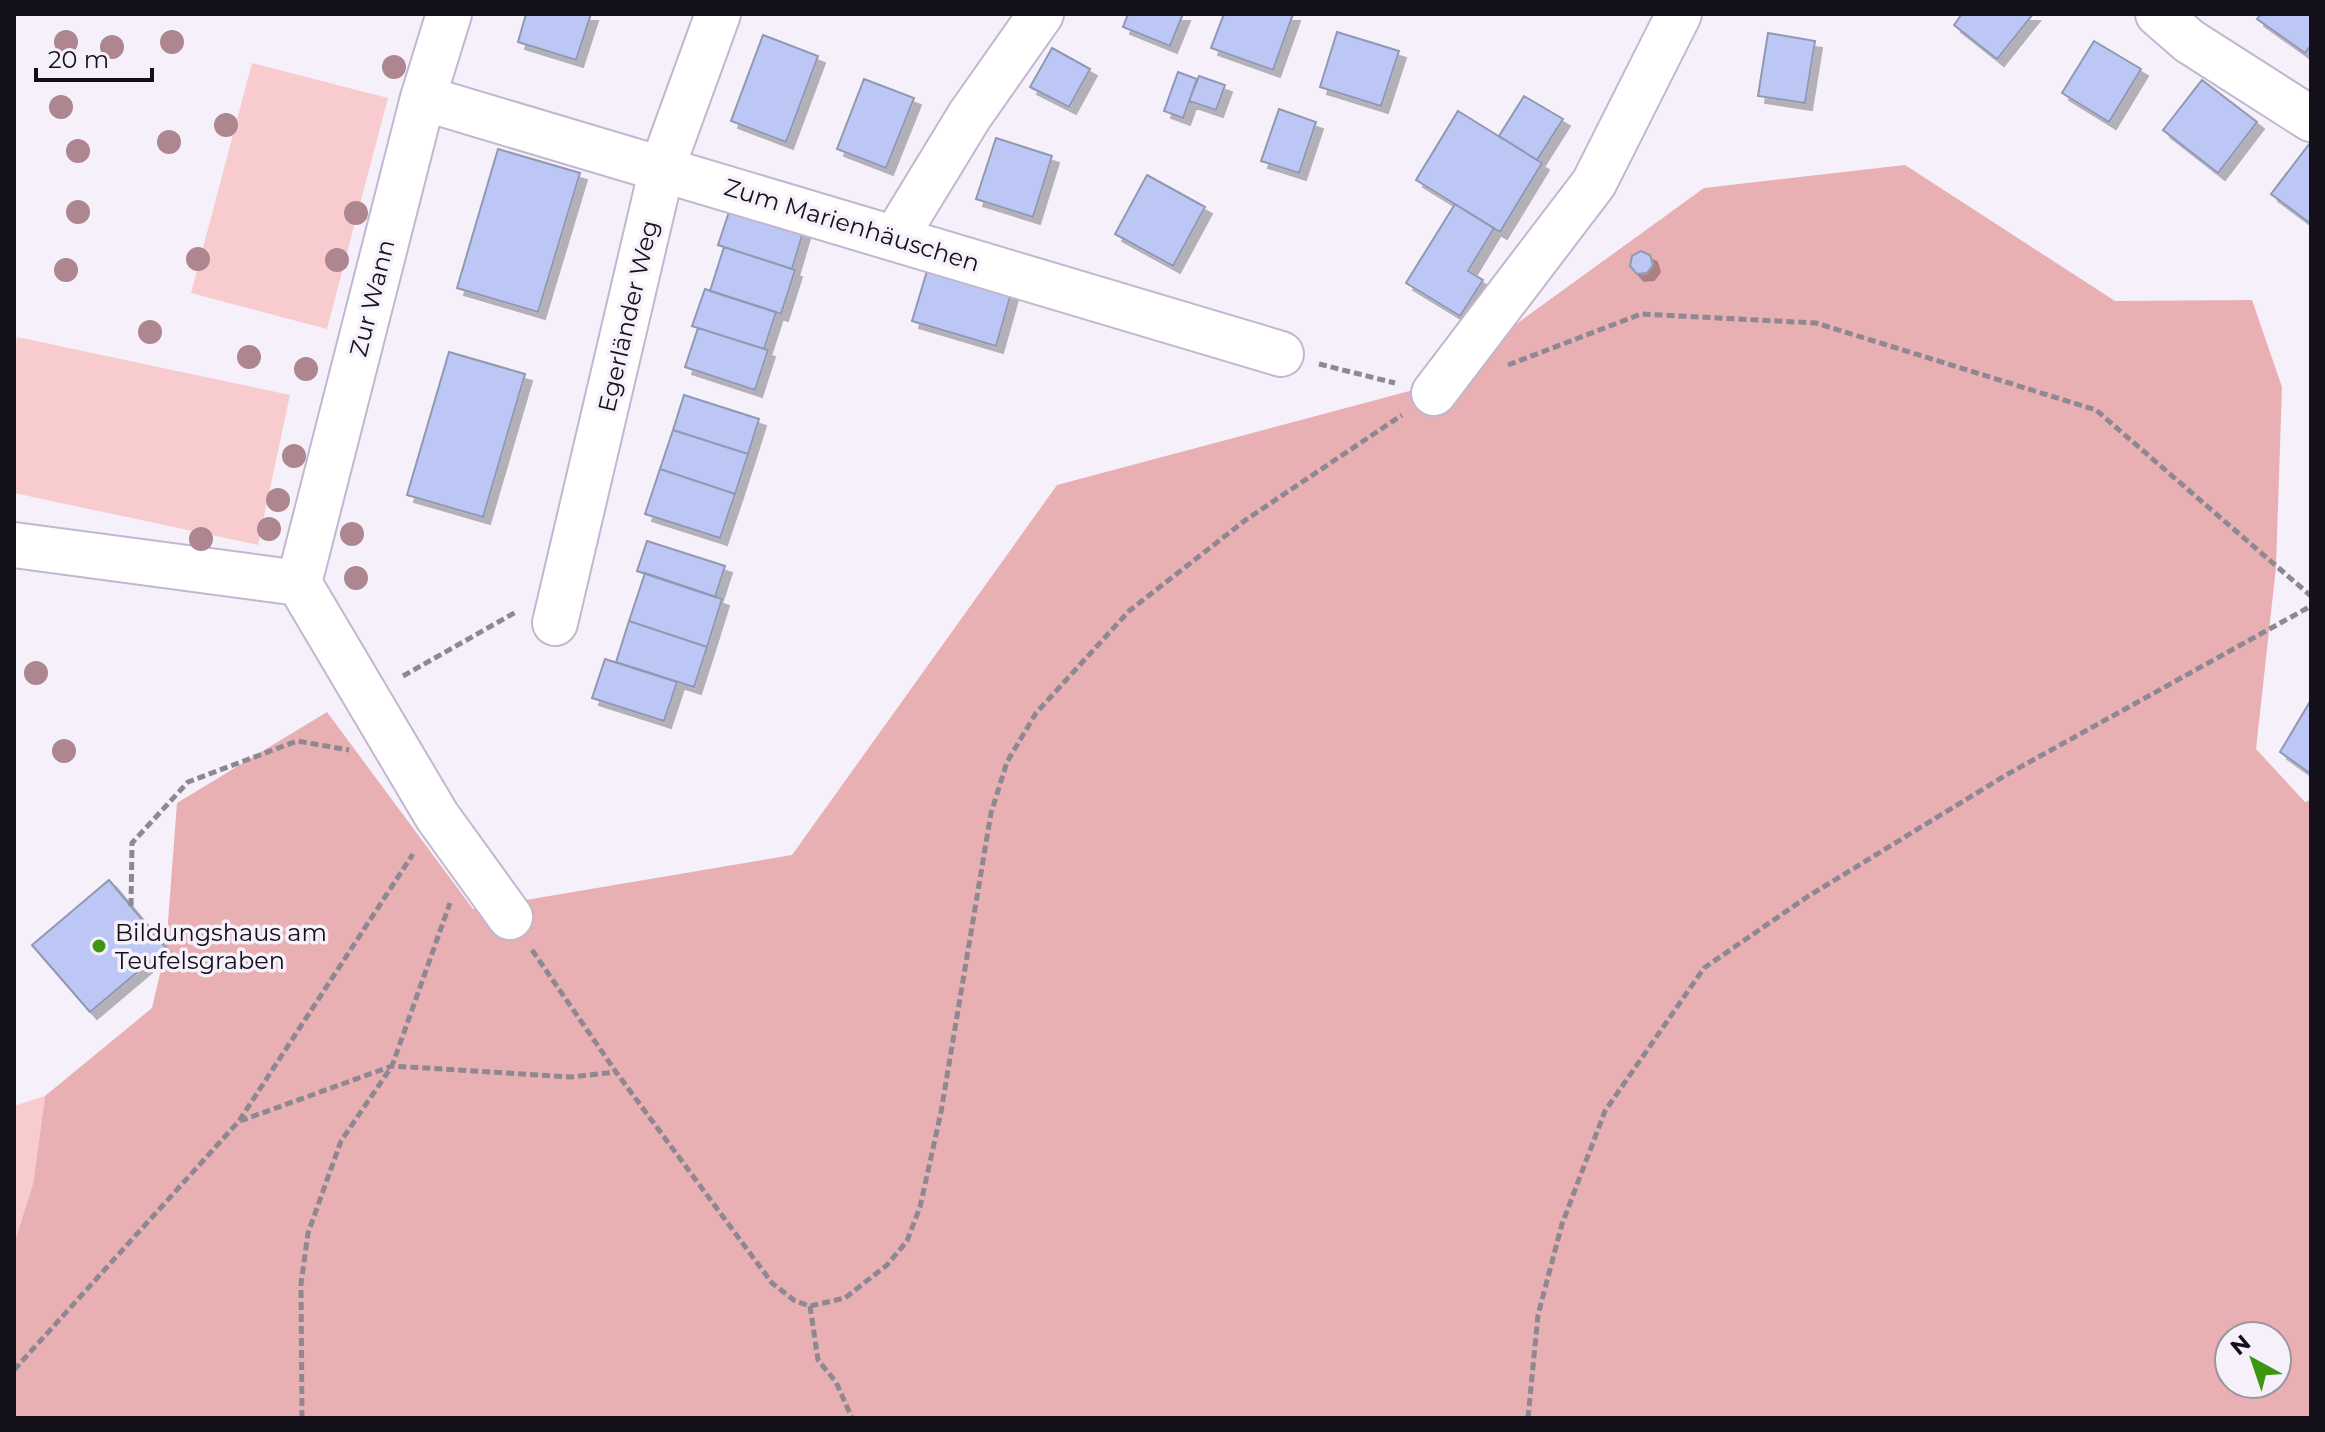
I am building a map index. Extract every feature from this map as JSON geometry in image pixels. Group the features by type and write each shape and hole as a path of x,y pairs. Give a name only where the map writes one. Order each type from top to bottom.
{"street":[{"name":"Zur Wann","path":"299,583 423,98 449,14"},
{"name":"Egerländer Weg","path":"539,615 662,168 718,14"},
{"path":"895,238 970,115 1041,14"},
{"path":"1434,393 1594,183 1679,14"},
{"path":"2183,23 2311,119"},
{"name":"Zum Marienhäuschen","path":"423,98 1281,354"},
{"path":"14,545 299,583 437,816 510,917"}],"path":[{"path":"1493,371 1641,314 1816,323 2096,410 2311,596"},
{"path":"1334,368 1434,393"},
{"path":"510,917 616,1072 693,1172 772,1283 795,1301 810,1306 845,1298 866,1285 907,1241 920,1207 941,1112 991,813 1007,762 1036,713 1129,611 1247,519 1434,393"},
{"path":"1528,1418 1538,1315 1562,1224 1605,1111 1704,968 1807,897 2006,775 2311,606"},
{"path":"366,697 539,615"},
{"path":"131,906 132,843 188,782 297,741 402,759"},
{"path":"14,1370 239,1121 437,816"},
{"path":"302,1418 301,1284 308,1233 341,1141 392,1066 467,857"},
{"path":"239,1121 392,1066 571,1077 616,1072"},
{"path":"810,1306 818,1360 836,1382 852,1418"}],"shaded area":[{"path":"252,63 388,98 327,329 191,293"},
{"path":"1905,165 2115,301 2252,300 2282,387 2276,567 2256,749 2305,802 2311,800 2311,1418 14,1418 14,1244 33,1184 45,1096 152,1008 166,948 177,803 327,712 473,909 792,855 1057,485 1432,385 1704,188"},
{"path":"17,337 290,395 258,545 14,493 14,351"},
{"path":"45,1096 33,1184 14,1244 14,1106"}],"building":[{"path":"526,14 591,14 576,60 518,42"},
{"path":"1128,14 1183,14 1170,46 1123,27"},
{"path":"1224,14 1293,14 1273,70 1211,48"},
{"path":"1962,14 2033,14 1997,59 1954,25"},
{"path":"2261,14 2311,14 2311,45 2305,53 2257,19"},
{"path":"1337,32 1399,51 1381,106 1320,87"},
{"path":"1768,33 1815,41 1805,103 1758,96"},
{"path":"763,35 818,56 786,142 731,121"},
{"path":"2094,41 2141,69 2109,122 2062,93"},
{"path":"1052,48 1090,69 1069,107 1030,87"},
{"path":"1178,72 1197,79 1183,118 1164,111"},
{"path":"1199,76 1225,85 1216,110 1189,101"},
{"path":"864,79 914,98 886,168 837,149"},
{"path":"2202,80 2257,122 2218,173 2163,130"},
{"path":"1524,96 1563,119 1537,160 1499,136"},
{"path":"1279,109 1316,122 1299,173 1261,161"},
{"path":"1458,111 1542,163 1500,232 1416,180"},
{"path":"996,138 1052,156 1033,217 976,199"},
{"path":"2311,144 2311,224 2271,194"},
{"path":"498,149 580,173 538,312 457,288"},
{"path":"1147,175 1205,207 1173,266 1115,234"},
{"path":"1455,204 1494,228 1468,271 1483,280 1460,316 1406,283"},
{"path":"730,209 803,232 792,269 718,245"},
{"path":"724,247 795,270 781,314 710,291"},
{"path":"1641,251 1650,255 1653,265 1647,273 1637,274 1630,266 1632,256"},
{"path":"930,261 1013,286 996,346 912,321"},
{"path":"705,289 776,312 764,349 692,326"},
{"path":"698,328 768,350 755,390 685,367"},
{"path":"449,352 525,374 483,517 407,495"},
{"path":"684,395 759,419 748,454 673,430"},
{"path":"673,430 748,454 735,494 660,469"},
{"path":"660,469 735,494 720,538 645,514"},
{"path":"647,541 725,566 715,597 637,571"},
{"path":"645,573 722,599 707,647 629,621"},
{"path":"629,621 707,647 694,687 616,662"},
{"path":"605,659 677,682 664,721 592,698"},
{"path":"2311,700 2311,774 2280,752"},
{"name":"Bildungshaus am Teufelsgraben","path":"109,880 166,948 90,1012 32,945"}],"place":[{"name":"Bildungshaus am Teufelsgraben","path":"99,946"}]}
